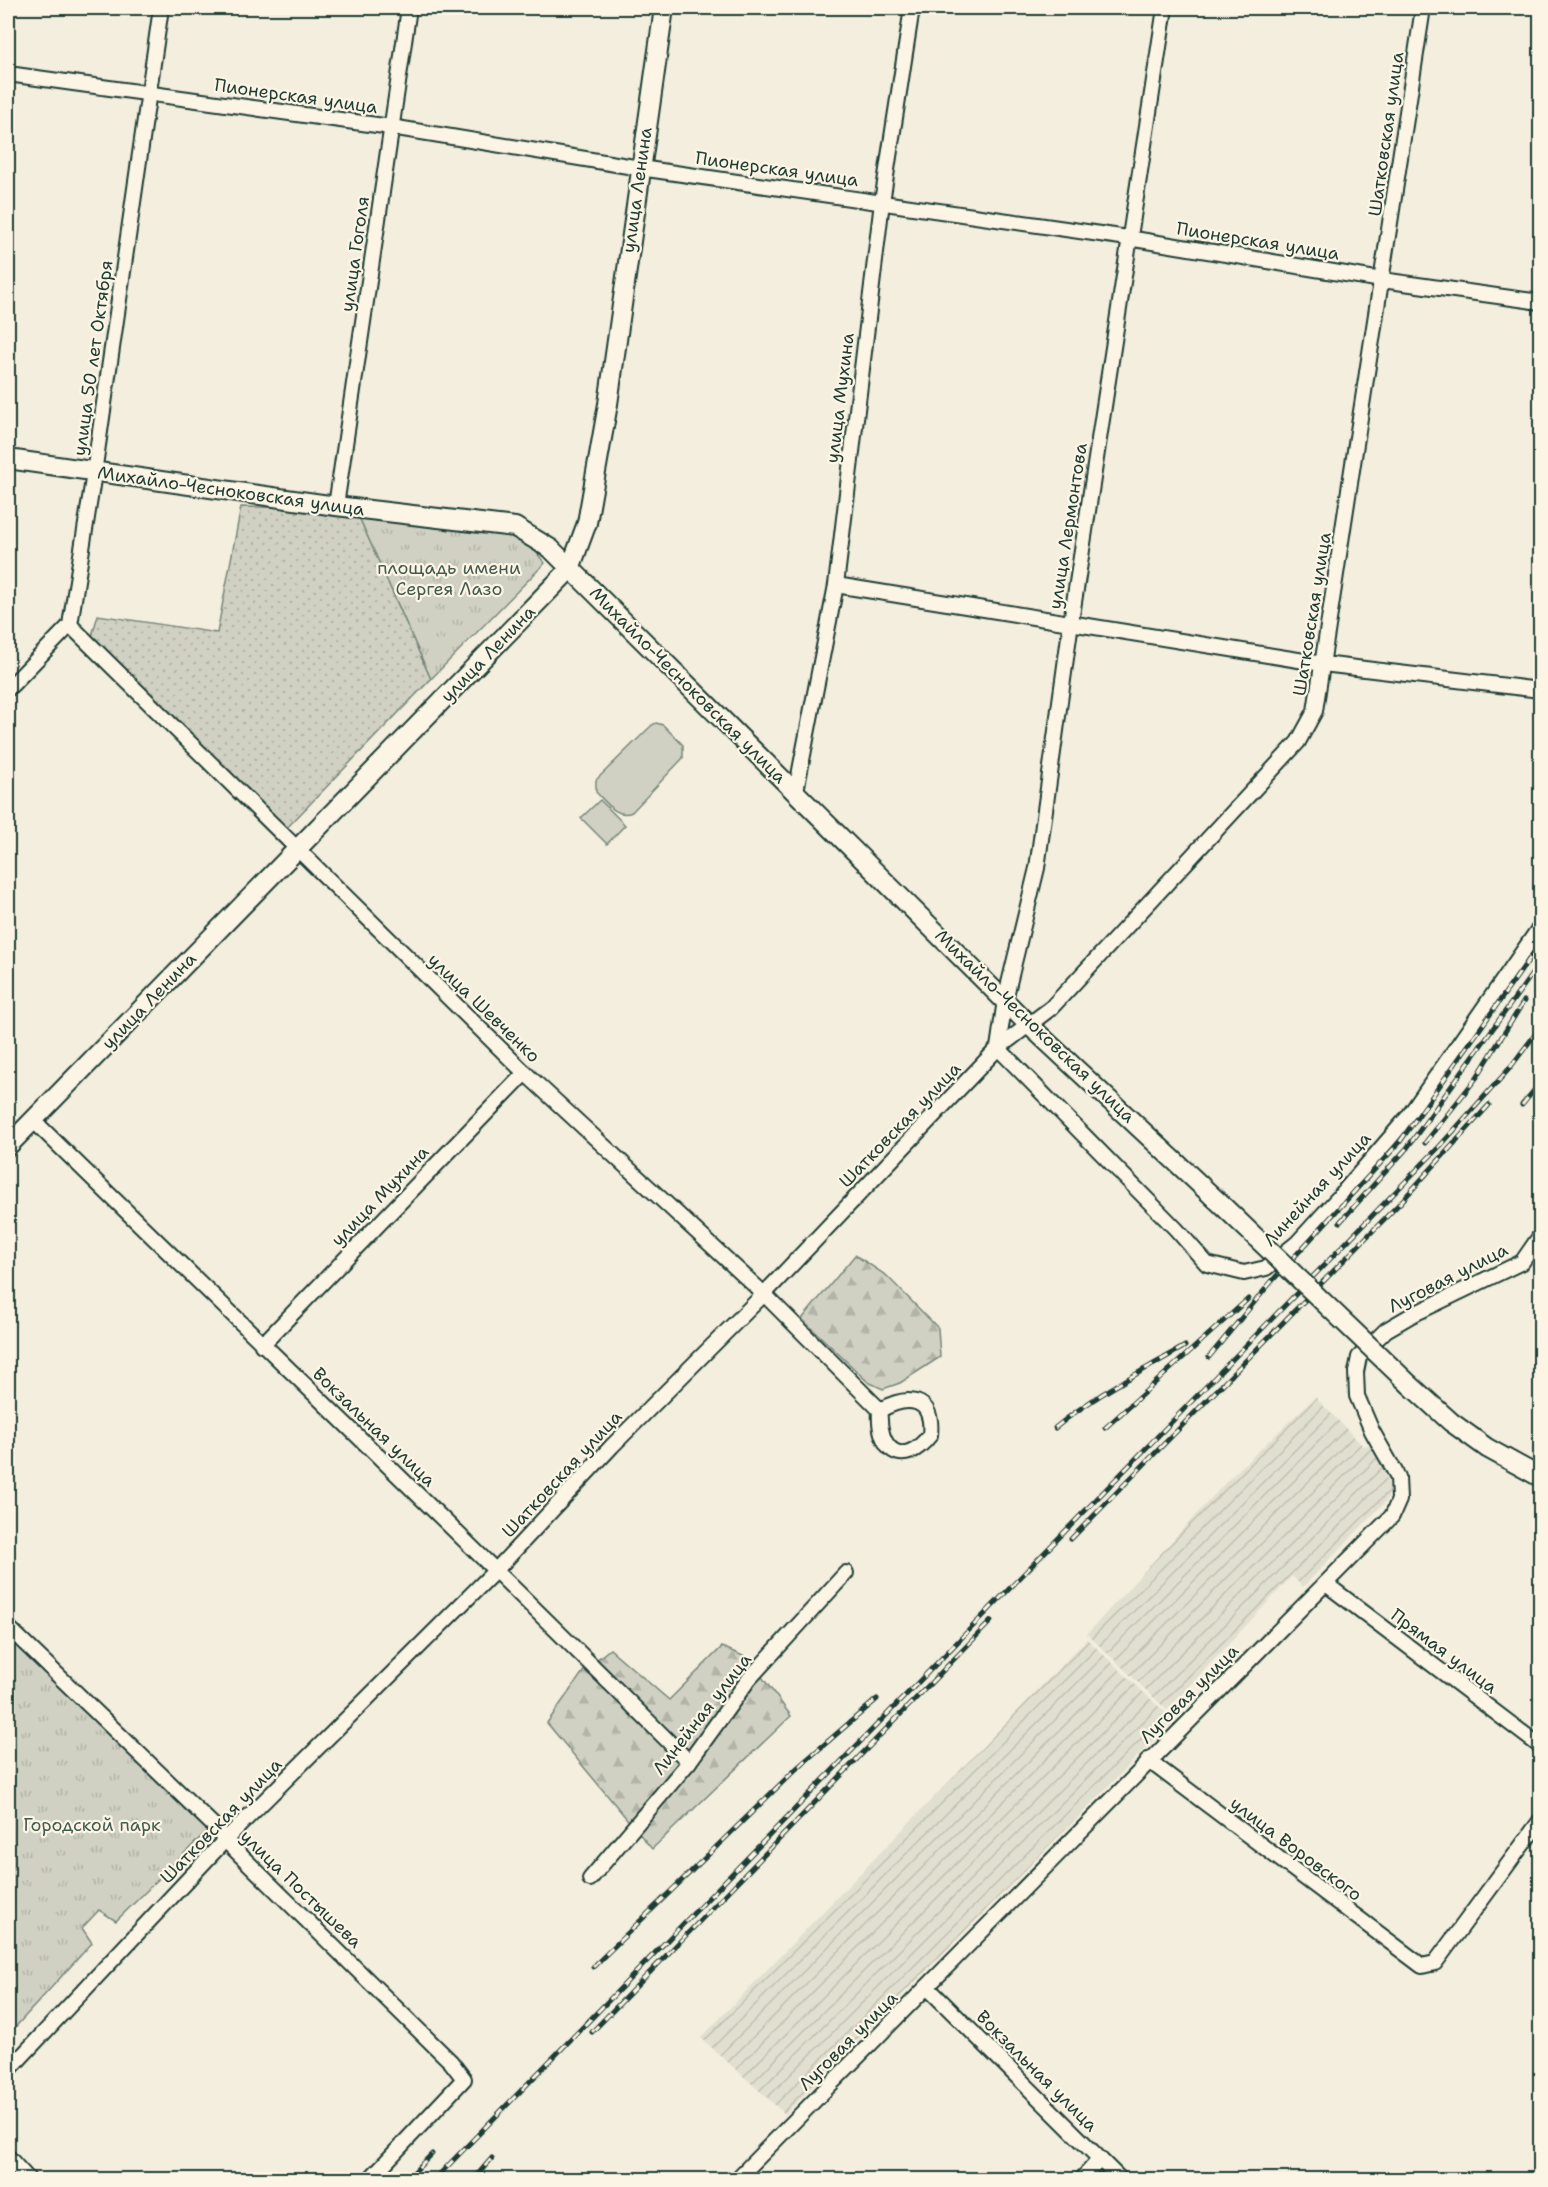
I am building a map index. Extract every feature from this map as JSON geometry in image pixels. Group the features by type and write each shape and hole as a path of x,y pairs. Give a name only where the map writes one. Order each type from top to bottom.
{"main road":[{"name":"улица Ленина","path":"8,1146 570,568 587,523 608,404 664,8"},
{"name":"Михайло-Чесноковская улица","path":"8,459 336,506 515,527 551,549 1028,1024 1410,1385 1451,1422 1486,1448 1540,1477"}],"street":[{"name":"улица 50 лет Октября","path":"70,626 161,8"},
{"name":"улица Гоголя","path":"336,506 409,8"},
{"name":"улица Мухина","path":"796,791 836,585 882,202 912,8"},
{"name":"улица Лермонтова","path":"998,1047 1005,1000 1037,868 1128,238 1165,8"},
{"name":"Шатковская улица","path":"8,2071 225,1840 497,1569 612,1446 764,1294 998,1047 1051,1008 1298,742 1315,711 1423,8"},
{"name":"Пионерская улица","path":"8,74 391,127 640,168 1128,238 1382,280 1540,302"},
{"path":"836,585 1323,663 1540,690"},
{"path":"8,689 70,626"},
{"name":"улица Шевченко","path":"70,626 525,1073 764,1294 879,1410"},
{"name":"Линейная улица","path":"998,1047 1176,1229 1207,1264 1244,1274 1266,1268 1297,1243 1408,1117 1540,927"},
{"name":"улица Мухина","path":"262,1345 525,1073"},
{"name":"Вокзальная улица","path":"33,1120 262,1345 497,1569 688,1762"},
{"name":"Луговая улица","path":"736,2180 1148,1760 1392,1516 1400,1500 1398,1476 1372,1431 1357,1396 1356,1372 1359,1357 1386,1330 1410,1316 1522,1262 1540,1236"},
{"path":"902,1399 913,1400 925,1409 931,1424 930,1435 912,1452 901,1455 891,1451 881,1431 879,1410 902,1399"},
{"name":"Линейная улица","path":"590,1879 688,1762 749,1679 846,1573"},
{"name":"Прямая улица","path":"1326,1584 1540,1746"},
{"name":"улица Постышева","path":"8,1627 213,1825 225,1840 388,2000 464,2079 369,2180"},
{"name":"улица Воровского","path":"1148,1760 1422,1966 1435,1963 1540,1821"},
{"name":"Вокзальная улица","path":"927,1987 1121,2180"},
{"path":"8,2157 29,2180"},
{"path":"1081,2180 1100,2159"}],"shaded area":[{"path":"1315,1397 1363,1446 1372,1445 1391,1488 1387,1500 1303,1587 1292,1576 1167,1710 1087,1634 1227,1481"},
{"path":"1087,1639 1173,1720 785,2114 701,2038"}],"green space":[{"path":"241,507 355,508 431,679 281,834 91,639 98,615 217,633"},
{"name":"площадь имени Сергея Лазо","path":"355,508 515,527 545,563 431,679"},
{"path":"656,723 663,725 683,745 683,758 632,812 621,813 608,805 596,792 596,780"},
{"path":"600,800 625,825 607,844 581,818"},
{"path":"855,1255 887,1276 938,1328 940,1357 900,1383 883,1389 868,1382 802,1319"},
{"name":"Городской парк","path":"8,1627 213,1825 116,1921 99,1910 82,1928 92,1943 8,2035"},
{"path":"722,1647 748,1658 791,1716 652,1849 547,1723 585,1669 610,1649 669,1700"}],"railway":[{"path":"1209,1357 1272,1281 1399,1143 1540,944"},
{"path":"1340,1222 1407,1148 1540,963"},
{"path":"1425,1143 1477,1077 1524,1001"},
{"path":"434,2180 1440,1146 1509,1069 1540,1028"},
{"path":"1522,1105 1540,1083"},
{"path":"1071,1539 1400,1203 1489,1105"},
{"path":"1105,1428 1248,1299"},
{"path":"1055,1428 1103,1394 1185,1346"},
{"path":"592,2032 991,1621"},
{"path":"593,1967 796,1769 877,1699"},
{"path":"406,2180 432,2154"},
{"path":"473,2180 492,2158"}]}
